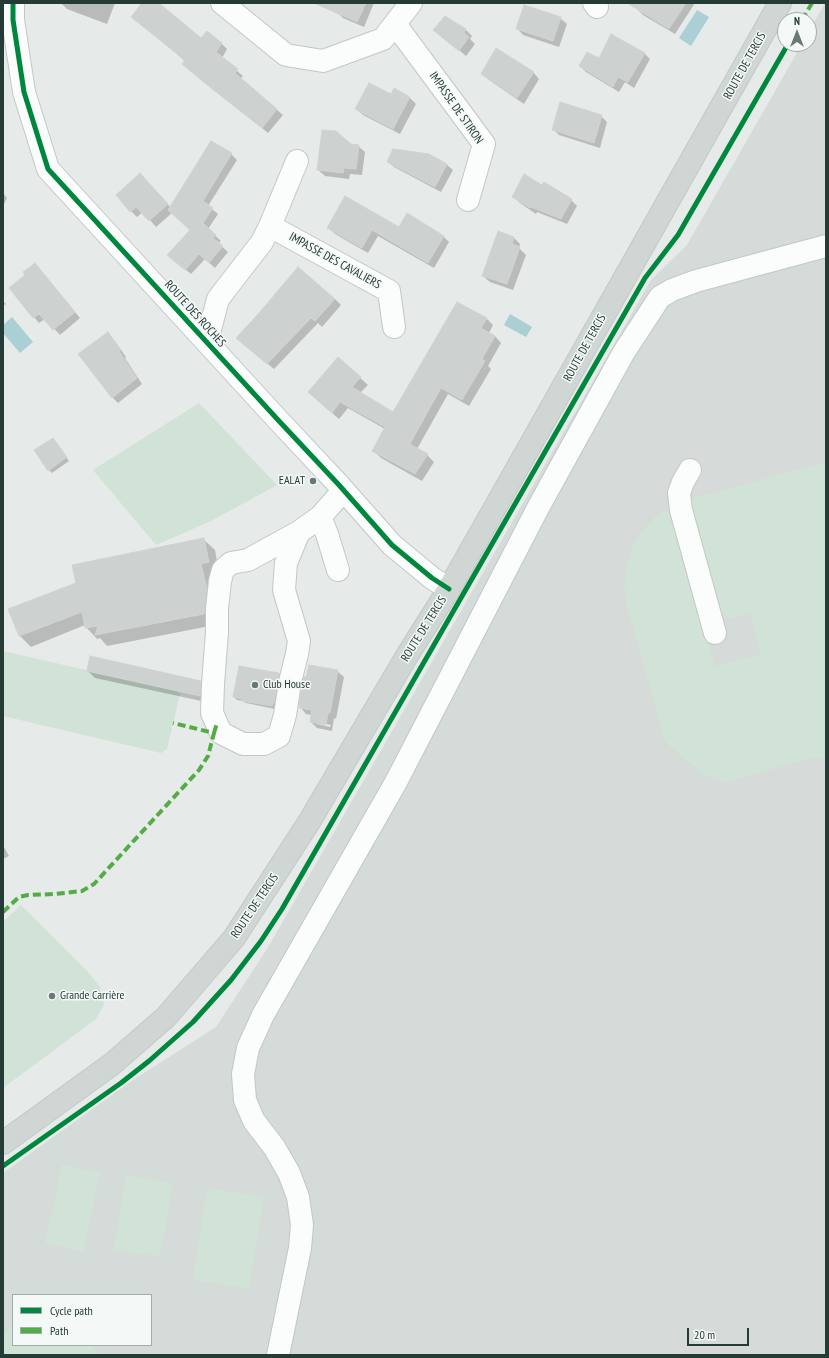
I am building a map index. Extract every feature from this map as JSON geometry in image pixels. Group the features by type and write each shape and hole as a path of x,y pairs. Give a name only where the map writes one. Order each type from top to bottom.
{"main road":[{"name":"ROUTE DE TERCIS","path":"3,1143 118,1059 166,1017 234,938 309,822 408,654 449,589 780,3"}],"street":[{"name":"ROUTE DES ROCHES","path":"13,3 13,20 24,92 48,169 207,341 392,545 432,578 449,589"},
{"path":"222,3 286,55 323,61 383,40 411,3"},
{"name":"IMPASSE DE STIRON","path":"395,24 484,144 468,200"},
{"path":"207,341 218,299 262,242 297,161"},
{"name":"IMPASSE DES CAVALIERS","path":"270,226 388,291 394,327"},
{"path":"278,1355 300,1248 302,1225 298,1197 289,1173 274,1147 254,1121 245,1100 243,1074 248,1048 263,1015 396,782 546,492 624,352 660,297 672,290 696,281 826,246"},
{"path":"690,470 679,493 681,510 715,633"},
{"path":"299,532 286,563 284,590 299,641 290,682 285,715 279,736 264,744 243,744 222,733 212,712 220,581 223,570 231,563 248,560 299,532 320,517 344,491"},
{"path":"320,517 338,570"}],"shaded area":[{"path":"825,3 826,1355 3,1355 3,1173 133,1080 216,1027 267,949 651,280 687,245 797,52 817,52 817,17"}],"green space":[{"path":"199,403 277,485 211,521 156,545 93,470"},
{"path":"826,458 826,761 752,782 728,783 704,775 665,742 655,719 616,577 623,552 634,531 648,516 666,503","holes":["701,613 718,621 750,613 761,654 715,666"]},
{"path":"3,651 177,691 180,694 167,749 161,753 3,716"},
{"name":"Grande Carrière","path":"21,905 87,971 100,987 104,1004 96,1019 3,1088 3,922"},
{"path":"62,1164 100,1173 83,1252 45,1243"},
{"path":"126,1175 173,1183 160,1257 114,1250"},
{"path":"207,1188 264,1197 249,1289 193,1280"},
{"path":"12,1324 12,1346 91,1346 103,1355 3,1355 3,1336"}],"water":[{"path":"697,10 709,17 691,46 679,38"},
{"path":"510,314 532,327 526,337 504,325"},
{"path":"12,317 33,342 20,353 3,333 3,325"}],"building":[{"path":"142,3 159,3 201,38 207,31 222,43 216,52 238,69 235,73 277,109 262,128 182,64 185,60 131,17"},
{"path":"314,3 366,3 357,22"},
{"path":"627,3 686,3 669,29"},
{"path":"524,5 561,17 553,41 516,29"},
{"path":"445,16 466,29 464,33 469,37 459,51 433,30"},
{"path":"611,34 645,53 628,82 618,77 613,87 579,66 587,52 599,58"},
{"path":"496,48 534,72 517,98 481,74"},
{"path":"369,83 391,94 394,88 410,97 393,129 355,109"},
{"path":"560,102 602,115 594,143 552,130"},
{"path":"322,130 336,131 351,144 359,145 356,169 344,168 343,173 317,170"},
{"path":"211,141 232,153 203,201 213,208 203,223 216,235 213,238 223,246 209,263 199,254 185,270 167,255 190,230 168,210"},
{"path":"393,149 429,154 447,164 435,187 387,162"},
{"path":"140,173 168,204 149,221 136,207 130,212 116,195"},
{"path":"524,174 542,185 544,182 572,199 561,219 531,207 530,208 512,197"},
{"path":"345,196 399,227 407,213 444,236 428,263 372,230 362,248 327,228"},
{"path":"498,231 514,237 512,244 520,247 507,284 482,276"},
{"path":"35,263 75,312 53,330 39,314 33,318 9,288 25,275 23,272"},
{"path":"298,267 335,299 315,321 311,318 267,364 236,338"},
{"path":"457,302 487,318 481,328 495,336 482,359 485,361 462,400 441,388 410,444 428,454 415,474 372,451 385,427 340,402 332,413 308,392 338,357 361,377 352,387 393,412"},
{"path":"108,332 121,350 119,351 137,378 112,398 78,354"},
{"path":"53,438 67,457 48,471 34,450"},
{"path":"204,538 209,562 201,564 207,589 204,614 95,635 98,626 85,628 82,612 19,636 8,609 76,583 72,565"},
{"path":"90,656 201,681 200,696 87,671"},
{"path":"309,665 338,670 330,713 328,713 326,725 310,722 312,710 299,708 302,684 304,677 306,677"},
{"name":"Club House","path":"239,666 279,673 274,703 272,706 242,701 242,699 233,697"}],"taxiway":[{"path":"759,842 705,857 691,857 679,853 668,844 661,831 599,610 596,585 599,560 606,537 618,515 636,496 658,481 690,470 826,433"},
{"path":"675,935 700,1355"}],"runway":[{"path":"652,876 826,827"}],"marked path":[{"path":"807,12 812,3"},
{"path":"3,912 19,897 82,891 94,884 199,770 208,756 214,733 173,723"},
{"path":"214,733 217,723"}],"cycle path":[{"path":"13,3 13,20 24,92 48,169 339,485 392,545 432,578 449,589"},
{"path":"3,1166 121,1083 149,1061 193,1022 231,980 261,941 282,909 645,278 678,235 783,52"}],"place":[{"name":"EALAT","path":"313,481"},
{"name":"Club House","path":"255,685"},
{"name":"Grande Carrière","path":"52,996"}]}
